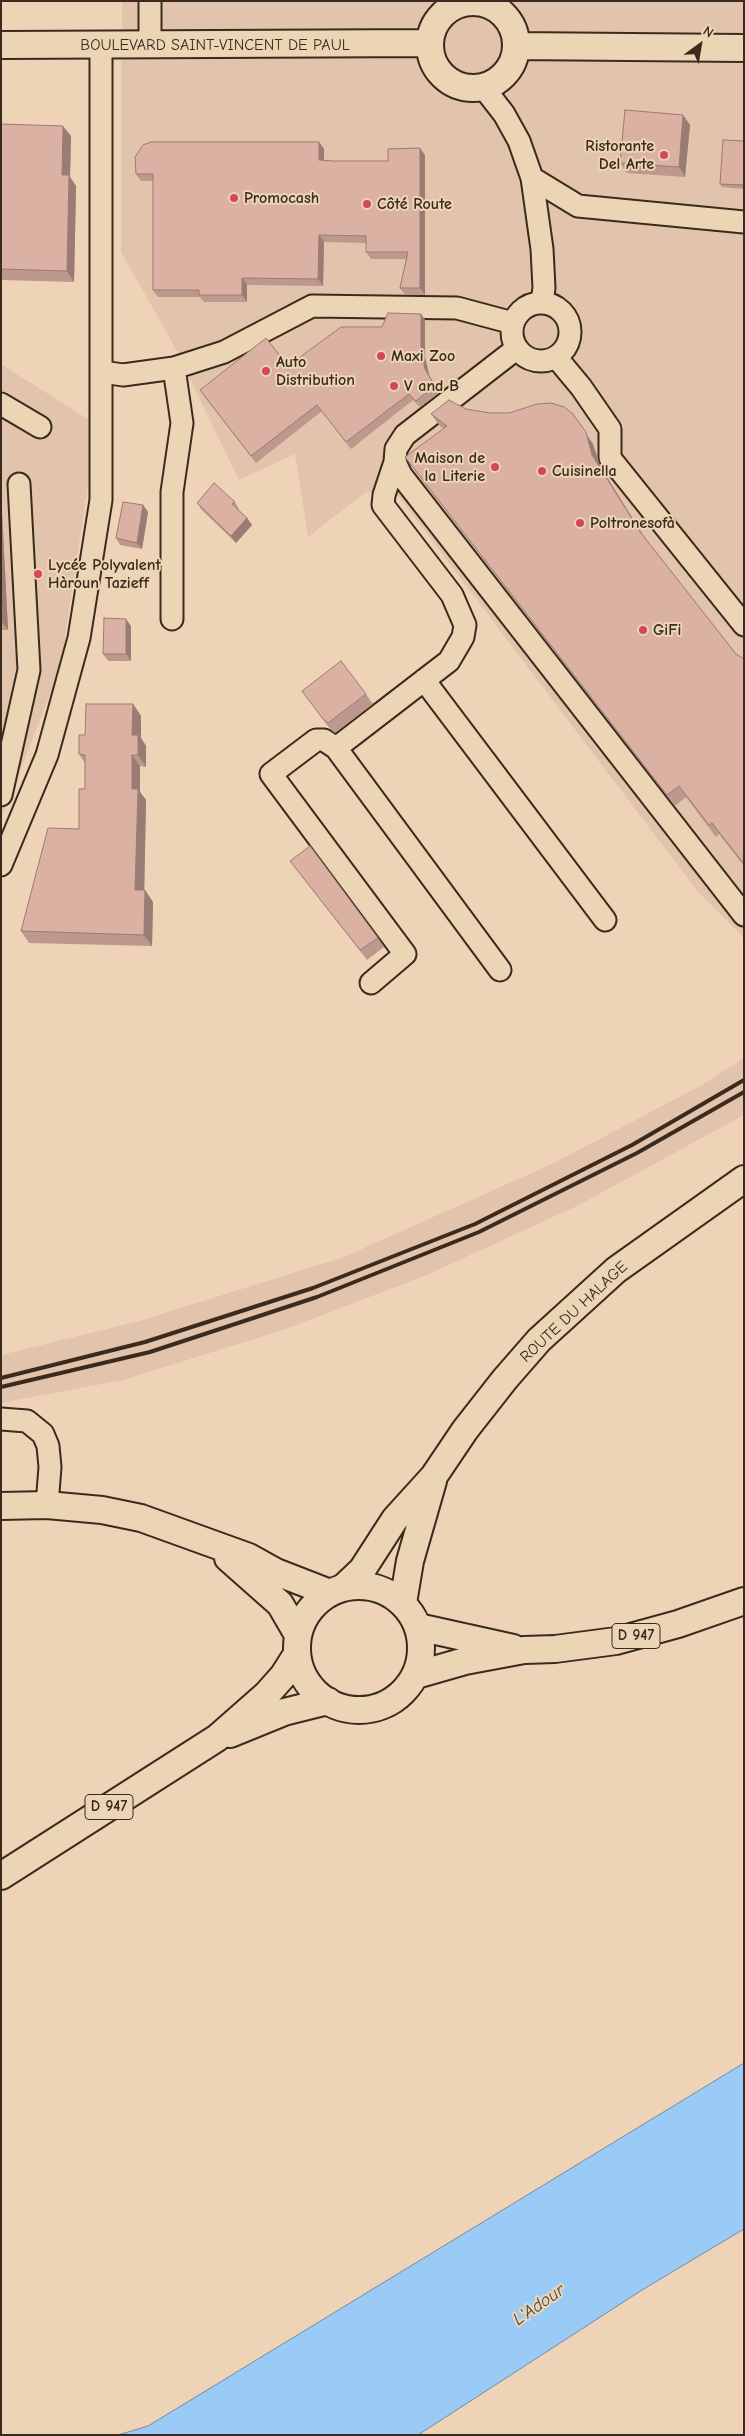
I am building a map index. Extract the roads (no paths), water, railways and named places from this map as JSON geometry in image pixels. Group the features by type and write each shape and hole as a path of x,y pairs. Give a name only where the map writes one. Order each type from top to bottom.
{"main road":[{"path":"463,2 486,2 496,8 508,20 515,35 515,58 506,72 494,84 483,87 460,87 441,75 432,60 429,43 436,22 448,10 463,2"},
{"name":"BOULEVARD SAINT-VINCENT DE PAUL","path":"1,45 429,43"},
{"path":"516,46 744,48"},
{"name":"ROUTE DU HALAGE","path":"337,1590 362,1570 395,1519 434,1476 465,1430 505,1379 546,1334 616,1270 744,1179"},
{"name":"ROUTE DU HALAGE","path":"403,1603 410,1561 434,1476"},
{"path":"1,1506 47,1505 102,1510 142,1518 337,1590"},
{"path":"213,1544 280,1604 298,1645 302,1673 313,1689 328,1701 343,1708 360,1710 378,1708 393,1700 406,1689 416,1675 421,1660 422,1643 418,1627 403,1603 390,1594 376,1588 360,1585 337,1590 309,1610 298,1645"},
{"name":"D 947","path":"416,1675 465,1661 524,1650 555,1649 616,1641 678,1624 744,1601"},
{"name":"D 947","path":"418,1627 524,1650"},
{"name":"D 947","path":"1,1876 217,1738 267,1694 283,1676 298,1645"},
{"name":"D 947","path":"217,1738 258,1724 284,1712 328,1701"}],"street":[{"path":"150,1 150,45"},
{"path":"1,865 47,755 79,638 101,500 101,46"},
{"path":"483,87 504,114 514,132 532,178 542,250 544,288 542,302"},
{"path":"532,178 578,206 744,222"},
{"path":"542,302 560,308 570,324 568,344 556,357 539,361 530,359 516,348 511,332 513,323 524,308 542,302"},
{"path":"102,372 123,375 174,368 224,352 312,306 457,308 513,323"},
{"path":"336,748 449,661 463,638 465,625 452,596 383,505 384,494 394,462 396,448 404,435 516,348"},
{"path":"556,357 586,394 610,429 610,458 744,624"},
{"path":"172,619 172,492 182,423 174,368"},
{"path":"1,404 40,427"},
{"path":"394,462 401,475 744,915"},
{"path":"1,795 29,670 19,484"},
{"path":"424,680 605,920"},
{"path":"371,984 405,954 271,774 316,740 324,740 336,748 500,970"},
{"path":"1,800 30,797"},
{"path":"1,1420 27,1421 44,1434 48,1446 50,1467 47,1505"}],"water":[{"name":"L'Adour","path":"744,2063 744,2229 642,2290 418,2435 118,2435 148,2426"}],"railway":[{"path":"1,1378 145,1342 313,1288 475,1224 632,1145 744,1080"},
{"path":"1,1387 150,1352 317,1297 479,1232 637,1153 744,1092"}],"place":[{"name":"Ristorante Del Arte","path":"664,155"},
{"name":"Promocash","path":"234,198"},
{"name":"Côté Route","path":"367,204"},
{"name":"Maxi Zoo","path":"381,356"},
{"name":"Auto Distribution","path":"266,371"},
{"name":"V and B","path":"394,386"},
{"name":"Maison de la Literie","path":"495,467"},
{"name":"Cuisinella","path":"542,471"},
{"name":"Poltronesofà","path":"580,523"},
{"name":"Lycée Polyvalent Hàroun Tazieff","path":"38,574"},
{"name":"GiFi","path":"643,630"}]}
